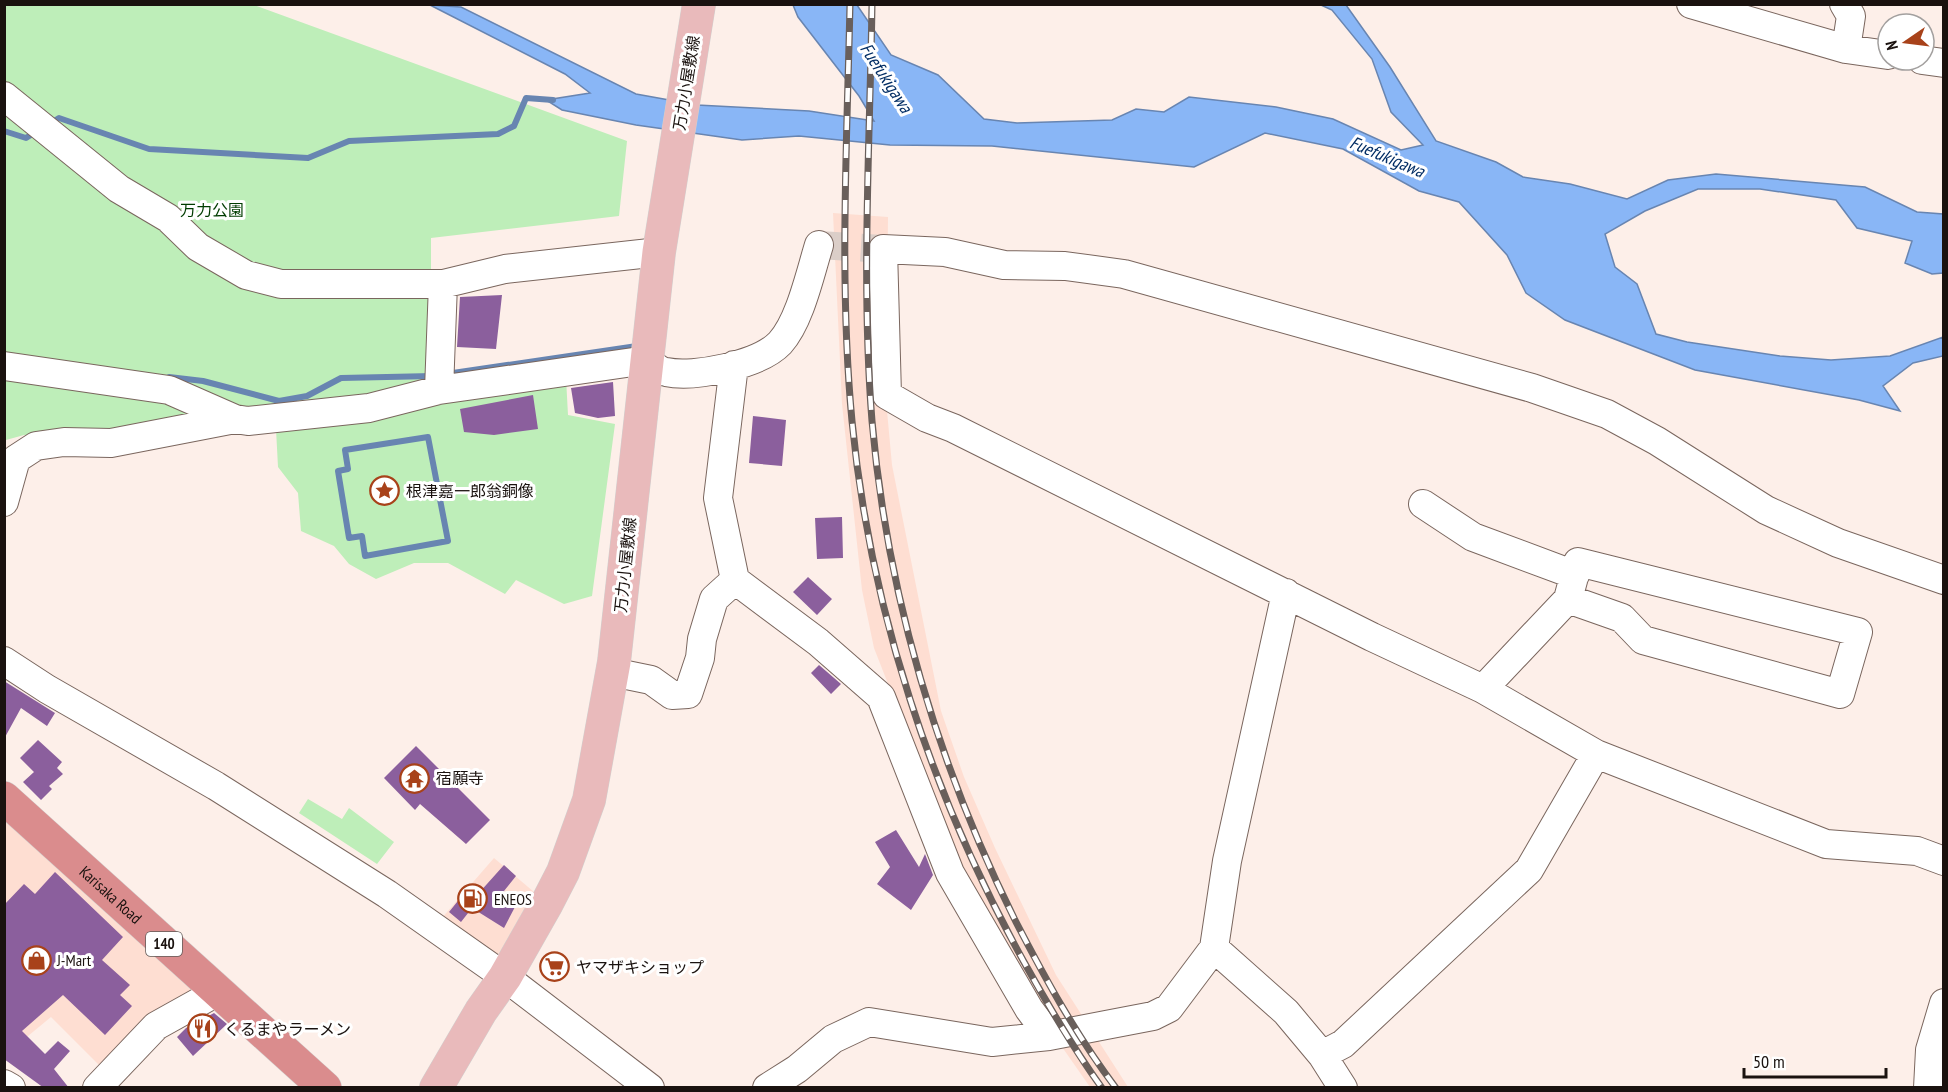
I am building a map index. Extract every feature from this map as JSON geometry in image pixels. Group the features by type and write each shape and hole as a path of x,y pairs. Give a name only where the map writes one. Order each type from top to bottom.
{"highway":[{"name":"Karisaka Road","path":"4,798 325,1088"}],"main road":[{"name":"万力小屋敷線","path":"436,1088 481,1011 505,977 563,872 589,800 612,672 660,243 699,4"}],"street":[{"path":"1691,4 1846,50 1876,54"},
{"path":"1844,4 1851,16 1846,50"},
{"path":"4,96 118,189 168,218 198,247 246,274 281,284 443,284 505,269 660,243"},
{"path":"4,502 16,459 36,446 64,442 111,443 235,419 281,419 369,408 440,379 647,360 663,372 698,374 734,365 778,345 789,330 819,245"},
{"path":"1944,580 1838,543 1766,510 1657,441 1607,414 1532,388 1124,274 1065,266 1004,265 945,252 883,249 887,395 927,418 995,449 1483,689 1596,754 1826,844 1917,851 1944,861"},
{"path":"440,379 443,284"},
{"path":"612,672 651,680 672,695 688,694 700,658 702,639 725,590 718,498 734,365"},
{"path":"4,366 169,390 235,419"},
{"path":"1423,504 1473,537 1571,587 1622,618 1643,640 1840,693 1858,632 1578,562 1571,587 1483,689"},
{"path":"725,590 819,642 881,697 950,873 1029,1009 1049,1036"},
{"path":"767,1088 797,1069 833,1039 869,1022 992,1042 1049,1036 1153,1016 1169,1008 1214,948 1227,861 1286,593"},
{"path":"4,661 47,689 216,786 337,862 505,977 650,1088"},
{"path":"1322,1055 1343,1044 1529,870 1596,754"},
{"path":"1214,948 1286,1012 1322,1055 1343,1088"},
{"path":"96,1088 156,1026 217,992"},
{"path":"1928,1088 1930,1050 1944,1003"},
{"path":"4,1084 11,1088"}],"shaded area":[{"path":"833,213 888,217 886,400 892,465 941,711 964,777 995,848 1056,975 1128,1087 1090,1087 1032,1004 955,855 874,648 862,590 842,404"},
{"path":"4,814 206,995 109,1075 51,1017 5,1055"},
{"path":"494,858 547,903 505,977 434,927"}],"green space":[{"name":"万力公園","path":"5,5 254,5 627,141 619,216 431,238 431,383 566,378 568,415 615,424 592,596 564,604 516,580 505,594 448,563 414,563 376,579 349,564 334,546 301,531 298,493 278,467 275,410 88,434 24,435 6,440 5,446"},
{"path":"308,799 342,819 349,808 394,842 377,864 299,813"}],"water":[{"name":"Fuefukigawa","path":"430,5 461,7 636,94 697,105 809,111 874,121 859,96 798,17 793,5 857,5 891,55 938,75 984,119 1017,123 1112,120 1136,109 1164,112 1189,97 1276,107 1333,119 1401,150 1423,145 1391,112 1372,59 1332,10 1321,5 1346,5 1390,67 1436,141 1496,162 1523,177 1570,184 1627,199 1668,180 1716,174 1865,187 1917,212 1943,214 1943,273 1932,274 1905,263 1912,241 1857,228 1836,200 1760,189 1698,189 1645,211 1605,234 1615,267 1637,284 1656,334 1687,342 1780,356 1831,360 1890,356 1943,337 1943,356 1913,363 1883,386 1900,411 1859,400 1695,370 1565,320 1526,293 1507,255 1459,202 1419,191 1343,149 1265,133 1194,167 992,146 890,145 799,136 742,140 636,125 562,110 546,100 590,93 565,74"}],"building":[{"path":"502,295 496,349 457,347 460,297"},
{"path":"613,382 615,416 598,418 575,413 571,388"},
{"path":"533,395 538,429 494,435 464,432 460,409"},
{"path":"753,416 786,420 782,466 749,463"},
{"path":"842,517 843,558 817,559 815,518"},
{"path":"808,577 832,599 817,615 793,592"},
{"path":"819,665 841,684 831,694 811,673"},
{"path":"4,681 55,713 47,726 21,708 4,739"},
{"path":"38,740 62,762 57,768 63,774 49,786 52,789 41,800 23,782 34,772 20,758"},
{"path":"416,746 490,820 466,844 420,804 415,810 384,778"},
{"path":"896,830 919,867 925,854 933,875 911,910 877,884 890,867 875,842"},
{"path":"504,865 516,876 500,896 516,905 504,928 472,908 461,922 449,912 470,886 478,894"},
{"path":"55,872 123,937 102,960 130,985 120,995 132,1006 105,1035 63,995 22,1031 45,1054 58,1041 70,1051 54,1069 69,1088 44,1088 4,1059 4,905 24,884 35,894"},
{"name":"くるまやラーメン","path":"214,1013 227,1024 193,1056 177,1037 186,1028"}],"waterway":[{"path":"51,123 59,118 149,149 308,158 349,141 498,134 514,126 526,98 553,100"},
{"path":"4,131 26,138 37,131"},
{"path":"446,374 637,346"},
{"path":"169,377 203,381 279,401 307,396 341,378 433,376"},
{"path":"428,437 448,541 365,556 362,536 349,538 338,471 348,469 345,450 428,437"}],"tunnel":[{"path":"819,245 883,249"}],"railway":[{"path":"850,4 845,213 848,369 861,492 890,631 910,700 934,768 991,899 1061,1026 1102,1088"},
{"path":"872,4 867,213 869,369 879,486 904,615 920,678 940,741 988,863 1050,986 1116,1088"}],"place":[{"name":"根津嘉一郎翁銅像","path":"385,491"},
{"name":"宿願寺","path":"415,778"},
{"name":"ENEOS","path":"473,899"},
{"name":"J-Mart","path":"36,960"},
{"name":"ヤマザキショップ","path":"555,967"},
{"name":"くるまやラーメン","path":"203,1029"}]}
